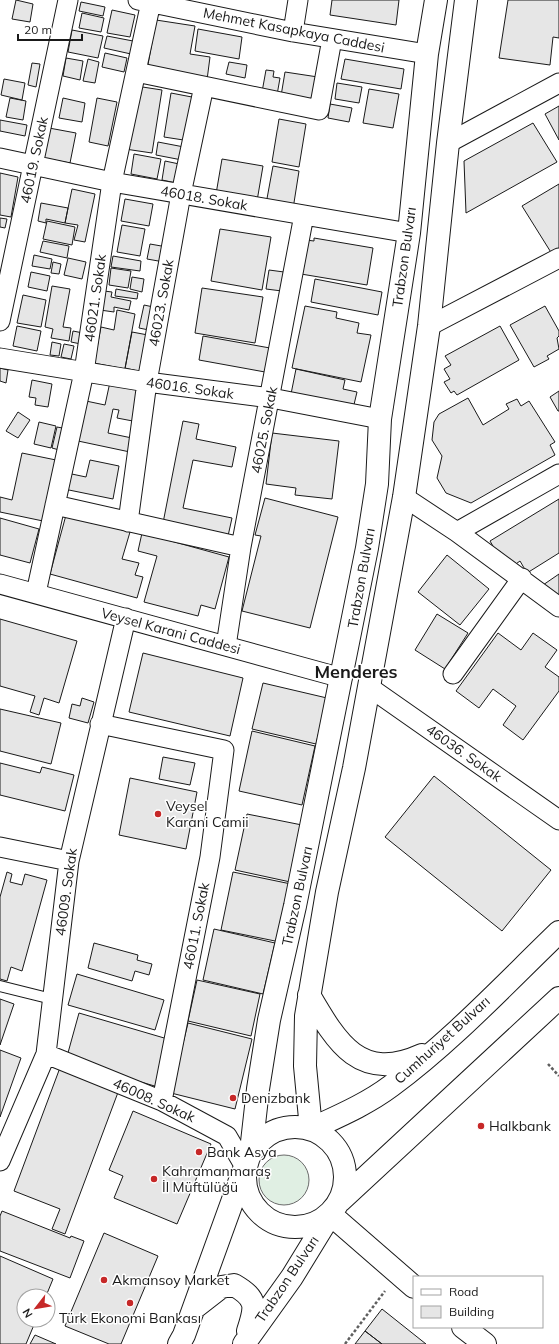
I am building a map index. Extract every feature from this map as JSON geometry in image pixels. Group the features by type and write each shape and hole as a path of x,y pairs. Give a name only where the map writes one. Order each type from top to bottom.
{"main road":[{"name":"Trabzon Bulvarı","path":"179,1344 194,1308 248,1159 269,1020 342,678 367,548 377,484 380,419 409,233 427,54 436,0"},
{"name":"Trabzon Bulvarı","path":"311,1129 305,1066 306,1016 327,892 354,768 404,497 429,326 448,143 466,0"},
{"name":"Cumhuriyet Bulvarı","path":"311,1129 359,1106 391,1086 437,1048 559,932"},
{"path":"309,995 329,1028 352,1055 377,1064 404,1063 437,1048"},
{"path":"335,1207 345,1184 344,1167 338,1151 326,1138 311,1129 294,1126 277,1129 262,1138 248,1159 244,1183 248,1199 257,1212 270,1222 286,1228 302,1228 317,1223 335,1207 559,998"},
{"name":"Trabzon Bulvarı","path":"244,1344 292,1277 335,1207"},
{"path":"335,1207 398,1273 413,1286"},
{"name":"Trabzon Bulvarı","path":"194,1308 221,1287 234,1285 246,1292 253,1301 254,1314 244,1344"},
{"path":"465,1328 484,1344"}],"street":[{"name":"46019. Sokak","path":"0,321 68,0"},
{"path":"293,32 298,0"},
{"name":"Mehmet Kasapkaya Caddesi","path":"144,1 293,32 427,54"},
{"name":"46021. Sokak","path":"36,593 84,372 112,182 136,72 144,1"},
{"path":"136,72 319,110 332,39"},
{"path":"448,143 559,83"},
{"name":"46023. Sokak","path":"128,522 147,382 181,194 204,86"},
{"name":"46018. Sokak","path":"0,158 112,182 409,233"},
{"name":"46025. Sokak","path":"226,646 241,547 271,398 304,215"},
{"path":"429,326 559,258"},
{"name":"46016. Sokak","path":"0,358 147,382 271,398 380,419"},
{"path":"457,532 559,474"},
{"path":"404,497 522,578 559,607"},
{"path":"55,505 241,547"},
{"path":"453,674 522,578"},
{"name":"Veysel Karani Caddesi","path":"0,584 342,678"},
{"name":"46009. Sokak","path":"0,1161 46,1054 69,861 126,618"},
{"name":"46036. Sokak","path":"369,687 559,820"},
{"name":"46011. Sokak","path":"100,724 224,750 210,857 162,1101"},
{"path":"0,847 69,861"},
{"name":"46008. Sokak","path":"46,1054 162,1101 227,1136 248,1159"}],"lane":[{"path":"0,986 52,999"}],"path":[{"path":"548,1064 559,1076"},
{"path":"345,1344 398,1273"}],"green space":[{"path":"279,1155 289,1155 302,1162 309,1175 309,1185 302,1198 289,1205 279,1205 270,1201 263,1194 259,1185 259,1175 263,1166 270,1159"}],"building":[{"path":"16,0 33,4 30,22 12,19"},
{"path":"332,0 399,0 396,25 330,15"},
{"path":"508,0 559,0 559,38 553,37 550,65 499,58"},
{"path":"81,2 105,7 103,16 79,11"},
{"path":"112,10 135,15 130,37 107,33"},
{"path":"82,13 104,18 101,32 79,28"},
{"path":"156,20 195,26 190,54 210,57 207,80 147,70"},
{"path":"198,29 242,37 239,59 195,51"},
{"path":"72,30 103,36 98,58 68,52"},
{"path":"107,36 133,41 131,54 104,48"},
{"path":"105,53 127,58 124,72 102,67"},
{"path":"66,58 83,61 80,80 63,76"},
{"path":"88,59 99,62 95,83 83,81"},
{"path":"345,59 404,69 401,89 341,79"},
{"path":"229,62 247,65 245,78 226,74"},
{"path":"32,63 40,64 36,87 28,85"},
{"path":"266,70 274,71 273,77 280,78 277,95 262,92"},
{"path":"285,72 318,77 314,102 281,96"},
{"path":"4,79 25,83 22,100 1,95"},
{"path":"337,83 362,87 359,103 335,99"},
{"path":"136,86 162,90 152,153 125,149"},
{"path":"369,89 399,94 393,128 363,123"},
{"path":"171,93 197,98 190,141 164,137"},
{"path":"10,98 26,101 23,120 6,117"},
{"path":"63,98 85,103 82,122 59,118"},
{"path":"97,98 117,102 108,146 89,142"},
{"path":"330,104 352,108 349,122 328,118"},
{"path":"559,106 559,140 545,114"},
{"path":"279,119 306,124 299,167 272,162"},
{"path":"0,120 27,125 25,136 0,131"},
{"path":"533,123 557,162 466,213 464,161"},
{"path":"49,128 76,133 70,163 43,158"},
{"path":"158,142 184,147 182,160 156,155"},
{"path":"134,154 161,159 157,179 131,174"},
{"path":"222,159 263,166 257,201 216,194"},
{"path":"165,161 184,165 181,184 162,180"},
{"path":"273,166 299,171 293,209 266,204"},
{"path":"0,173 18,177 11,217 0,215"},
{"path":"559,184 559,250 552,254 522,206"},
{"path":"72,189 95,194 85,242 74,240 78,225 65,223"},
{"path":"125,199 153,204 149,226 121,221"},
{"path":"41,203 68,208 65,223 46,219 46,223 38,221"},
{"path":"0,218 7,219 5,228 0,227"},
{"path":"47,221 75,227 72,245 43,239"},
{"path":"122,225 145,229 140,256 117,252"},
{"path":"220,229 271,237 262,290 211,281"},
{"path":"314,238 373,248 367,285 301,274 306,240 314,241"},
{"path":"43,241 69,246 67,258 40,252"},
{"path":"150,244 167,247 164,262 147,259"},
{"path":"34,255 52,259 50,269 32,266"},
{"path":"113,256 141,261 140,271 111,267"},
{"path":"68,258 86,262 82,279 64,275"},
{"path":"53,262 61,264 59,274 51,273"},
{"path":"111,268 131,271 128,288 109,285"},
{"path":"269,270 284,272 282,291 266,289"},
{"path":"31,272 50,276 47,291 28,287"},
{"path":"132,277 144,279 142,292 130,289"},
{"path":"315,279 382,292 378,315 311,302"},
{"path":"52,286 70,289 63,327 71,328 69,341 51,338 53,329 45,327"},
{"path":"202,288 263,297 255,343 195,333"},
{"path":"116,289 138,293 137,299 115,296"},
{"path":"104,291 112,292 111,297 131,301 129,310 114,307 114,312 100,310"},
{"path":"23,295 46,300 41,327 17,323"},
{"path":"144,305 158,308 154,331 139,328"},
{"path":"305,306 337,312 336,318 359,323 357,333 371,335 361,382 292,368"},
{"path":"545,306 559,331 559,336 557,338 559,349 547,356 549,359 534,367 510,325"},
{"path":"117,310 135,314 125,369 94,363 101,327 114,330"},
{"path":"17,326 41,331 37,351 13,346"},
{"path":"500,326 519,360 457,395 454,391 451,393 444,382 450,379 444,369 451,365 445,356"},
{"path":"73,331 83,333 81,344 71,342"},
{"path":"132,332 148,335 142,372 125,368"},
{"path":"203,336 270,348 265,372 199,360"},
{"path":"52,342 61,344 59,356 50,355"},
{"path":"64,344 74,346 71,359 61,357"},
{"path":"0,368 8,370 6,383 0,381"},
{"path":"296,369 345,380 343,389 357,392 352,413 290,399"},
{"path":"32,380 52,384 48,407 35,405 36,398 29,397"},
{"path":"110,382 145,389 138,422 117,418 119,410 113,409 108,433 132,438 130,452 78,441 86,401 105,405"},
{"path":"559,391 559,411 558,411 550,397"},
{"path":"468,398 483,425 509,409 506,404 517,399 521,406 529,401 555,442 550,445 555,455 471,503 446,493 437,478 442,456 432,440 434,422 439,414"},
{"path":"18,412 30,420 18,438 6,431"},
{"path":"183,421 199,424 196,439 236,447 232,467 193,460 183,508 232,518 228,536 163,523"},
{"path":"39,422 56,426 51,448 34,444"},
{"path":"57,427 68,429 63,451 52,448"},
{"path":"272,433 339,441 332,499 295,495 296,488 266,484"},
{"path":"22,453 56,460 43,521 0,512 0,497 12,500"},
{"path":"90,460 119,466 113,499 64,489 67,473 86,477"},
{"path":"265,498 338,517 310,628 242,611 261,536 255,535"},
{"path":"559,499 559,553 527,573 520,561 513,566 507,563 500,551 497,553 490,541"},
{"path":"66,515 130,532 122,559 139,563 135,575 143,577 137,598 50,574"},
{"path":"0,518 39,529 30,563 0,555"},
{"path":"142,533 229,557 215,609 201,605 198,616 144,602 157,556 138,551"},
{"path":"447,555 489,589 460,625 418,592"},
{"path":"559,574 559,598 543,585"},
{"path":"437,614 468,633 445,669 415,650"},
{"path":"0,619 77,641 59,703 44,698 39,715 30,712 35,696 0,686"},
{"path":"498,633 521,650 533,633 557,650 545,667 559,677 559,691 523,740 503,725 516,706 493,689 479,708 456,691"},
{"path":"143,653 243,678 230,736 129,712"},
{"path":"263,683 327,698 316,744 252,729"},
{"path":"82,698 94,702 88,723 69,718 72,704 80,706"},
{"path":"0,709 61,723 51,764 0,751"},
{"path":"252,731 315,746 302,805 239,791"},
{"path":"163,757 195,763 190,785 159,779"},
{"path":"0,763 40,773 42,767 74,775 65,811 0,795"},
{"path":"434,776 551,870 502,931 385,837"},
{"name":"Veysel Karani Camii","path":"130,778 197,792 186,849 119,835"},
{"path":"247,814 307,826 295,883 235,870"},
{"path":"7,872 12,874 10,882 22,885 25,874 47,880 22,971 11,967 7,981 0,979 0,897"},
{"path":"233,872 291,884 280,942 221,930"},
{"path":"214,929 275,943 263,994 203,980"},
{"path":"94,943 138,955 137,960 152,964 149,975 135,971 132,981 88,968"},
{"path":"77,974 164,1000 155,1030 68,1005"},
{"path":"197,980 260,994 251,1036 188,1021"},
{"path":"0,999 14,1004 0,1045"},
{"path":"79,1013 171,1040 158,1087 66,1060"},
{"path":"188,1023 252,1039 235,1109 171,1093"},
{"path":"0,1050 21,1058 0,1117"},
{"path":"61,1065 120,1087 65,1234 52,1229 60,1209 14,1191"},
{"path":"133,1111 211,1144 177,1224 114,1198 123,1176 109,1170"},
{"path":"2,1211 70,1238 71,1236 84,1241 70,1278 0,1251 0,1216"},
{"path":"104,1233 158,1256 121,1344 109,1344 65,1326"},
{"path":"0,1256 53,1279 49,1288 16,1288 16,1328 33,1328 26,1344 0,1344"},
{"path":"382,1309 426,1344 382,1344 365,1331"},
{"path":"365,1331 382,1344 355,1344"},
{"path":"35,1335 56,1344 30,1344"}],"place":[{"name":"Veysel Karani Camii","path":"158,814"},
{"name":"Denizbank","path":"233,1098"},
{"name":"Halkbank","path":"481,1126"},
{"name":"Bank Asya","path":"199,1152"},
{"name":"Kahramanmaraş İl Müftülüğü","path":"154,1179"},
{"name":"Akmansoy Market","path":"104,1280"},
{"name":"Türk Ekonomi Bankası","path":"130,1303"}],"district":[{"name":"Menderes","path":"356,672"}]}
